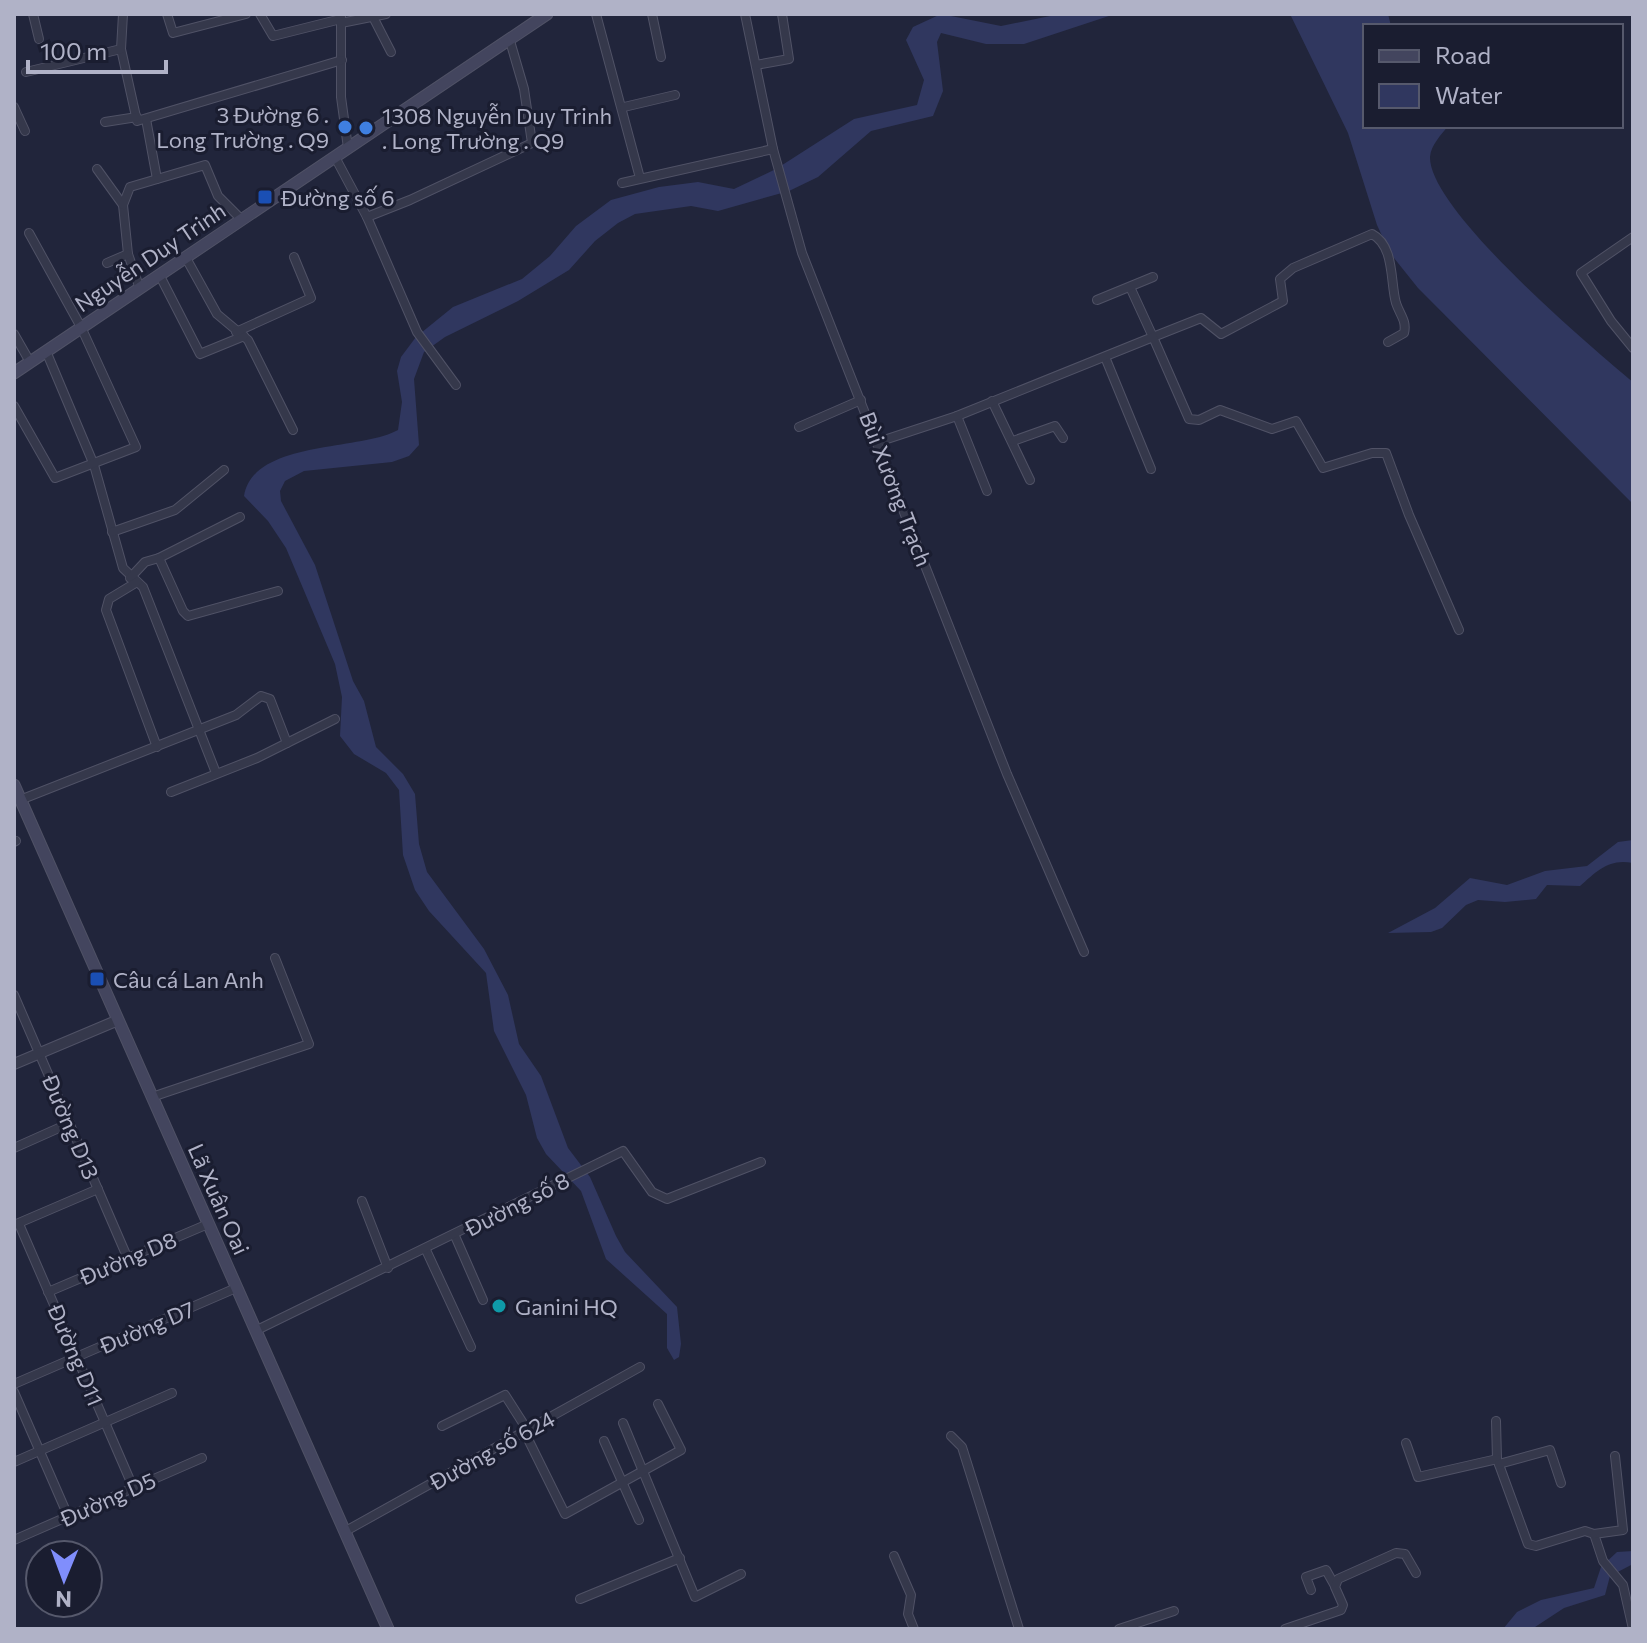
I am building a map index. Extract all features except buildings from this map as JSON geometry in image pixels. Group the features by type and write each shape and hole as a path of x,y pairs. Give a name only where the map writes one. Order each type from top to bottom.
{"main road":[{"name":"Nguyễn Duy Trinh","path":"14,373 547,14"},
{"name":"Lã Xuân Oai","path":"14,785 388,1629"}],"street":[{"path":"33,14 39,39"},
{"path":"123,14 121,49 157,179"},
{"path":"167,14 173,33 246,14"},
{"path":"260,14 273,36 341,19 386,14"},
{"path":"596,14 624,107 640,178"},
{"path":"652,14 661,57"},
{"name":"Bùi Xương Trạch","path":"745,14 773,149 802,253 1007,774 1084,952"},
{"path":"756,65 789,59 782,14"},
{"path":"373,17 391,52"},
{"path":"341,19 341,97 348,148"},
{"path":"367,217 532,143 524,89 510,41"},
{"path":"26,72 121,49"},
{"path":"105,122 140,119 342,60"},
{"path":"624,107 675,95"},
{"path":"14,107 25,131"},
{"path":"622,183 773,149"},
{"path":"335,157 367,217 415,329 456,385"},
{"path":"140,289 128,254 123,205 130,187 205,165 218,196 242,220"},
{"path":"97,169 123,205"},
{"path":"14,406 55,478 134,450 135,442 81,327 29,233"},
{"path":"878,442 957,416 1201,318 1221,334 1283,301 1280,279 1293,268 1372,234 1380,240 1392,269 1395,299 1406,321 1404,333 1388,342"},
{"path":"1633,237 1581,273 1611,321 1633,348"},
{"path":"107,263 128,254"},
{"path":"160,276 200,354 311,298 294,257"},
{"path":"186,258 217,314 240,334 293,430"},
{"path":"1097,300 1153,277"},
{"path":"1130,287 1189,419 1199,420 1220,410 1272,429 1296,421 1323,468 1372,453 1386,453 1459,630"},
{"path":"14,334 30,362"},
{"path":"46,351 94,465 123,568 143,587 216,773"},
{"path":"1105,357 1151,469"},
{"path":"799,427 861,400"},
{"path":"992,401 1030,480"},
{"path":"957,416 987,491"},
{"path":"1013,441 1055,426 1063,438"},
{"path":"112,532 175,510 224,470"},
{"path":"157,747 106,610 109,599 134,580 145,562 240,517"},
{"path":"159,558 188,616 278,591"},
{"path":"20,800 236,715 266,696 287,743"},
{"path":"171,792 287,743 335,719"},
{"path":"152,1097 309,1044 275,958"},
{"name":"Đường D13","path":"14,995 128,1259"},
{"path":"14,1064 116,1021"},
{"path":"14,1148 70,1123"},
{"name":"Đường số 8","path":"257,1330 626,1151 652,1192 667,1199 761,1162"},
{"path":"16,1225 98,1189"},
{"path":"362,1201 388,1268"},
{"name":"Đường D8","path":"48,1292 208,1224"},
{"name":"Đường D11","path":"16,1225 133,1487"},
{"path":"455,1236 483,1300"},
{"path":"426,1250 471,1347"},
{"name":"Đường D7","path":"14,1384 236,1288"},
{"name":"Đường số 624","path":"344,1532 640,1367"},
{"path":"14,1392 68,1516"},
{"path":"14,1462 172,1393"},
{"path":"442,1426 505,1395 565,1514 681,1450 658,1404"},
{"path":"1496,1421 1498,1462 1528,1544 1536,1546 1585,1531 1594,1534 1623,1530 1615,1456"},
{"path":"623,1423 695,1597 741,1574"},
{"path":"951,1436 962,1447 1019,1629"},
{"path":"604,1441 639,1520"},
{"path":"1406,1443 1418,1477 1550,1450 1561,1483"},
{"name":"Đường D5","path":"14,1540 202,1458"},
{"path":"1594,1534 1603,1561 1620,1579 1628,1598 1633,1629"},
{"path":"1335,1587 1338,1579 1396,1553 1405,1554 1416,1573"},
{"path":"894,1556 911,1595 908,1614 914,1629"},
{"path":"580,1599 680,1558"},
{"path":"1285,1629 1341,1610 1343,1605 1326,1570 1306,1577 1311,1590"},
{"path":"1119,1629 1174,1611"}],"water":[{"path":"941,14 1001,26 1060,14 1115,14 1024,44 986,44 941,33 937,42 943,91 933,116 871,131 818,177 789,191 718,211 691,206 635,214 618,223 595,241 569,270 518,301 445,337 424,352 414,379 419,445 409,456 392,462 304,471 285,481 280,491 281,501 315,565 353,681 364,701 376,747 403,774 415,794 419,844 427,872 484,949 508,995 519,1044 541,1076 568,1148 590,1177 625,1252 677,1307 681,1344 679,1357 674,1360 667,1348 667,1314 606,1259 581,1191 546,1154 537,1138 526,1095 494,1031 486,973 429,911 415,890 403,855 399,790 386,773 354,754 340,736 342,697 335,664 286,548 268,521 244,496 252,478 267,465 287,456 381,437 398,430 402,402 397,371 401,357 416,337 453,307 522,279 550,256 576,226 611,200 659,187 698,182 734,189 776,169 854,119 917,105 924,80 906,40 913,27"},
{"path":"1290,14 1388,14 1390,24 1363,24 1363,128 1446,128 1434,144 1430,157 1437,180 1455,209 1515,276 1633,382 1633,504 1418,288 1390,253 1377,225 1348,133"},
{"path":"1633,840 1633,863 1610,864 1580,886 1547,885 1536,899 1505,902 1478,900 1466,905 1442,928 1431,932 1388,933 1435,908 1470,878 1507,885 1545,871 1587,866 1618,842"},
{"path":"1633,1551 1633,1564 1610,1576 1605,1595 1564,1608 1532,1629 1503,1629 1517,1612 1541,1600 1594,1588 1601,1567 1617,1552"}],"place":[{"name":"3 Đường 6 . Long Trường . Q9","path":"345,127"},
{"name":"1308 Nguyễn Duy Trinh . Long Trường . Q9","path":"366,128"},
{"name":"Đường số 6","path":"265,197"},
{"name":"Câu cá Lan Anh","path":"97,979"},
{"name":"Ganini HQ","path":"499,1306"}]}
